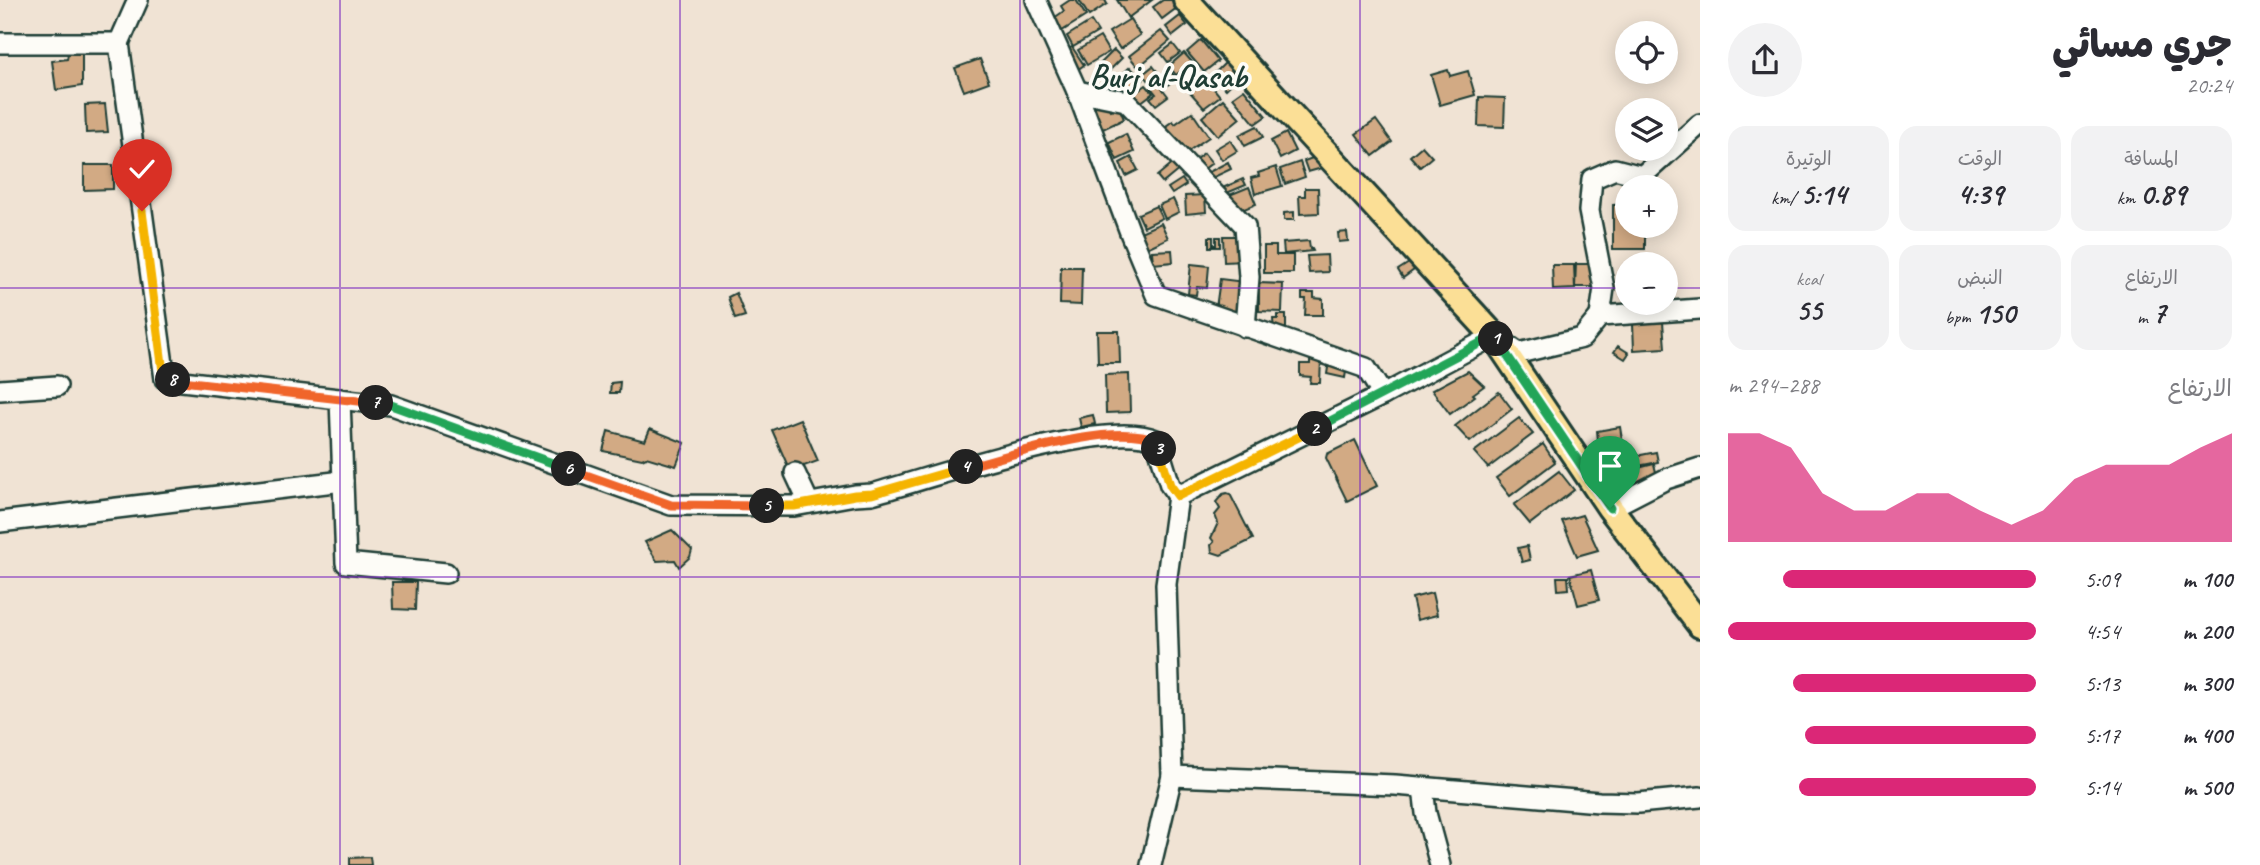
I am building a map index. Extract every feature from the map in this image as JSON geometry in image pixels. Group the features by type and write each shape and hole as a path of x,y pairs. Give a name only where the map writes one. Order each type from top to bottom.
{"main road":[{"path":"1186,0 1494,336 1610,508 1700,625"}],"street":[{"path":"138,0 119,43 164,379 391,405 671,505 794,506 872,494 1004,457 1103,435 1145,435 1156,440 1170,485 1178,496 1166,584 1172,776 1151,865"},
{"path":"1036,0 1077,91 1156,295 1366,368 1383,395"},
{"path":"0,43 119,43"},
{"path":"1077,91 1126,101 1245,226 1249,277 1245,327"},
{"path":"1178,496 1383,395 1494,336 1519,353 1582,338 1600,316 1604,288 1589,211 1592,179 1615,169 1642,176 1700,124"},
{"path":"1600,316 1700,309"},
{"path":"0,390 57,386"},
{"path":"340,399 346,563 446,573"},
{"path":"1610,508 1666,479 1700,468"},
{"path":"795,473 809,503"},
{"path":"0,522 343,481"},
{"path":"1172,776 1423,788 1599,802 1638,803 1700,797"},
{"path":"1423,788 1426,813 1440,865"}],"building":[{"path":"1070,0 1076,0 1086,16 1062,31 1054,18 1064,11 1061,6"},
{"path":"1079,0 1105,0 1107,4 1089,16"},
{"path":"1117,0 1152,0 1128,18"},
{"path":"1163,0 1172,0 1178,7 1162,19 1153,7"},
{"path":"1180,16 1187,25 1173,36 1166,27"},
{"path":"1130,19 1140,35 1120,49 1109,32"},
{"path":"1091,21 1098,32 1073,47 1067,36"},
{"path":"1161,31 1170,41 1138,67 1129,56"},
{"path":"1100,37 1109,52 1087,65 1078,50"},
{"path":"1201,40 1218,61 1204,72 1187,52"},
{"path":"1173,44 1180,53 1168,62 1161,53"},
{"path":"1072,47 1084,65 1077,70 1065,51"},
{"path":"1114,50 1122,58 1105,75 1097,67"},
{"path":"82,53 82,86 56,90 52,61 67,59 68,54"},
{"path":"1184,53 1192,62 1176,75 1169,66"},
{"path":"980,59 989,82 964,91 955,68"},
{"path":"1229,59 1243,72 1226,89 1212,76"},
{"path":"1153,66 1160,75 1150,82 1143,74"},
{"path":"1130,67 1143,80 1131,92 1126,87 1119,93 1111,85"},
{"path":"1169,70 1176,78 1164,88 1157,79"},
{"path":"1448,70 1450,76 1468,71 1475,95 1440,105 1431,75"},
{"path":"1206,79 1220,96 1204,108 1190,92"},
{"path":"1158,83 1168,96 1156,105 1150,98 1156,94 1151,88"},
{"path":"1146,85 1153,93 1140,103 1133,95"},
{"path":"1244,89 1266,116 1255,124 1233,97"},
{"path":"1479,97 1505,98 1504,127 1478,126"},
{"path":"1223,99 1240,118 1218,136 1202,117"},
{"path":"1106,101 1110,110 1119,107 1124,119 1101,130 1092,107"},
{"path":"105,104 108,132 86,133 85,105"},
{"path":"1192,112 1209,137 1181,156 1163,128 1173,121 1175,124"},
{"path":"1376,120 1392,142 1373,156 1356,134"},
{"path":"1257,126 1263,137 1245,146 1239,135"},
{"path":"1286,133 1295,151 1280,159 1271,141"},
{"path":"1126,134 1134,152 1117,160 1109,142"},
{"path":"1230,140 1237,151 1222,160 1215,149"},
{"path":"1422,146 1432,157 1420,167 1410,156"},
{"path":"1204,153 1212,163 1200,172 1192,162"},
{"path":"1318,156 1322,168 1308,172 1304,161"},
{"path":"1131,157 1138,170 1126,176 1120,163"},
{"path":"1174,162 1180,169 1163,183 1157,176"},
{"path":"1228,162 1231,169 1212,178 1209,172"},
{"path":"1300,162 1305,177 1285,184 1280,169"},
{"path":"84,165 113,165 113,189 84,190"},
{"path":"1276,167 1282,186 1255,194 1251,178"},
{"path":"1182,179 1186,185 1172,194 1168,188"},
{"path":"1243,179 1246,185 1222,195 1220,189"},
{"path":"1249,187 1256,204 1235,213 1227,196"},
{"path":"1305,188 1318,188 1319,213 1300,214 1299,196 1305,196"},
{"path":"1205,195 1206,212 1186,214 1185,196"},
{"path":"1173,199 1179,212 1165,219 1159,205"},
{"path":"1613,205 1615,238 1645,238 1645,249 1613,249"},
{"path":"1156,206 1162,218 1144,227 1138,214"},
{"path":"1294,212 1294,220 1284,220 1284,213"},
{"path":"1161,223 1168,238 1145,249 1138,233"},
{"path":"1347,232 1348,241 1339,242 1338,233"},
{"path":"1223,236 1244,236 1245,261 1224,262"},
{"path":"1209,237 1213,237 1213,245 1216,245 1216,237 1220,237 1220,247 1209,247"},
{"path":"1309,241 1313,251 1284,254 1283,243"},
{"path":"1264,246 1276,246 1276,255 1293,255 1293,273 1264,273"},
{"path":"1172,250 1173,262 1153,264 1152,251"},
{"path":"1327,255 1328,272 1309,273 1307,256"},
{"path":"1409,263 1414,270 1403,278 1398,270"},
{"path":"1191,264 1209,266 1207,288 1197,287 1196,295 1188,294"},
{"path":"1576,264 1595,264 1595,287 1575,287"},
{"path":"1552,265 1574,265 1575,289 1553,290"},
{"path":"1061,267 1082,267 1081,305 1060,304"},
{"path":"1220,279 1245,282 1241,312 1216,308"},
{"path":"1259,283 1283,284 1282,312 1259,311"},
{"path":"736,293 745,316 735,319 728,297"},
{"path":"1302,293 1314,293 1314,298 1323,299 1323,315 1305,315 1306,299 1302,299"},
{"path":"1278,315 1286,315 1286,331 1274,332 1273,319 1278,319"},
{"path":"1663,322 1665,348 1634,350 1633,324"},
{"path":"1097,331 1119,331 1120,363 1098,363"},
{"path":"1618,346 1629,353 1625,359 1614,352"},
{"path":"1310,359 1321,359 1320,383 1310,383 1311,377 1300,376 1300,364 1310,364"},
{"path":"1329,361 1347,365 1345,378 1327,374"},
{"path":"1468,371 1484,386 1450,414 1432,390"},
{"path":"1129,374 1130,412 1106,413 1105,375"},
{"path":"620,382 619,393 610,393 611,383"},
{"path":"1499,392 1512,409 1470,442 1455,426"},
{"path":"1093,415 1095,424 1081,427 1079,418"},
{"path":"1519,418 1533,434 1488,468 1474,452"},
{"path":"800,419 818,461 790,471 772,430"},
{"path":"1620,427 1624,452 1601,454 1600,449 1604,449 1603,439 1598,440 1597,431"},
{"path":"650,429 685,443 676,466 646,457 642,459 603,451 608,431 645,441"},
{"path":"1355,440 1377,486 1347,501 1326,458 1327,454"},
{"path":"1543,444 1555,462 1510,496 1496,478"},
{"path":"1656,452 1658,462 1628,468 1626,458"},
{"path":"1623,457 1626,469 1610,472 1608,464 1616,463 1615,459"},
{"path":"1654,464 1658,480 1626,488 1622,472"},
{"path":"1559,471 1574,490 1530,524 1514,505"},
{"path":"1227,493 1230,494 1253,539 1221,555 1212,552 1211,545 1214,542 1211,538 1218,523 1215,515 1220,509 1216,502"},
{"path":"1582,515 1598,550 1577,556 1562,521"},
{"path":"672,530 692,550 690,557 679,567 675,560 657,561 645,542"},
{"path":"1527,546 1530,560 1522,562 1518,548"},
{"path":"1591,570 1599,600 1578,605 1570,575"},
{"path":"1557,577 1568,577 1569,589 1558,590"},
{"path":"392,582 416,582 415,610 393,609"},
{"path":"1432,593 1437,615 1417,620 1412,598"},
{"path":"370,857 371,865 350,865 350,858"}],"district":[{"name":"Burj al-Qasab","path":"1168,75"}],"route":[{"path":"142,211 164,379 391,405 671,505 794,506 872,494 994,459 1103,435 1145,435 1156,440 1170,485 1178,496 1358,409 1494,336 1610,508"}]}
